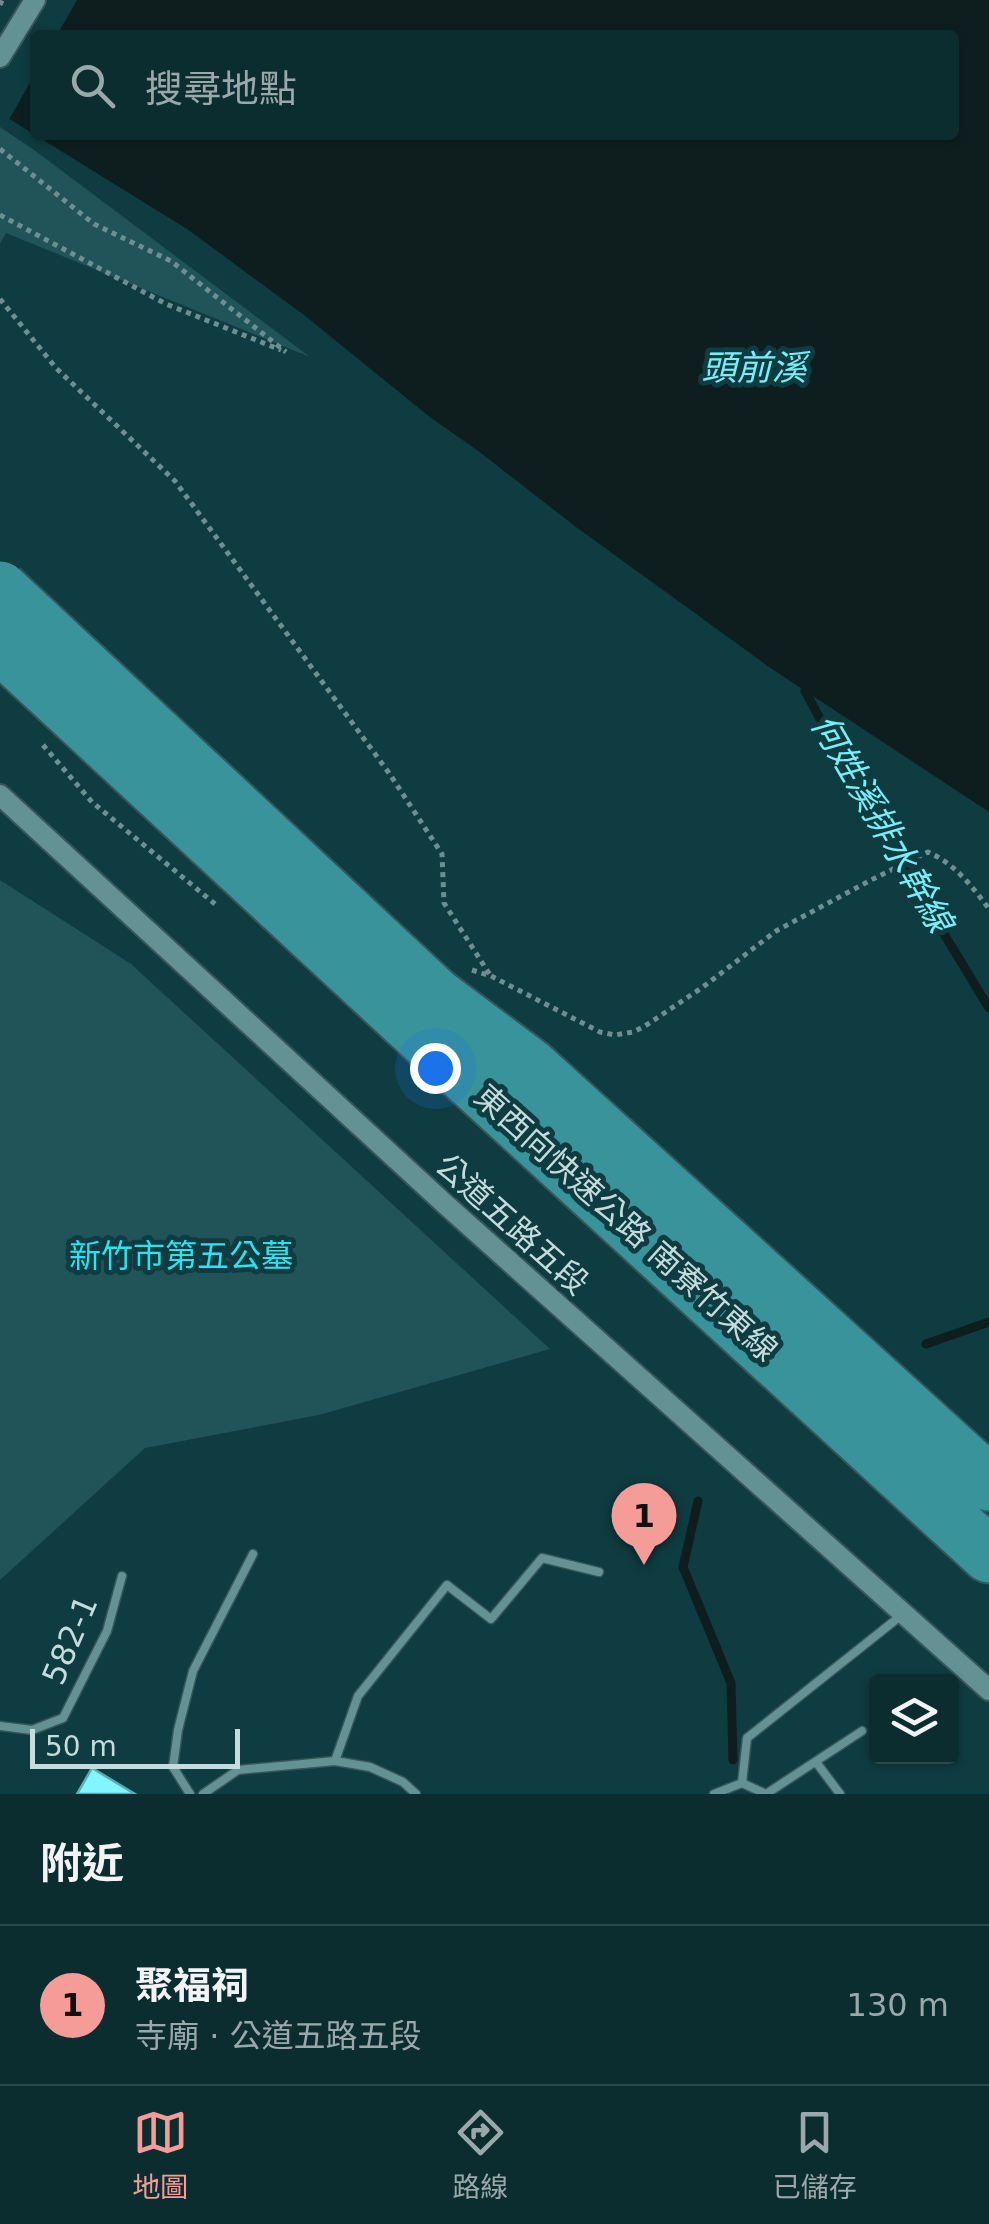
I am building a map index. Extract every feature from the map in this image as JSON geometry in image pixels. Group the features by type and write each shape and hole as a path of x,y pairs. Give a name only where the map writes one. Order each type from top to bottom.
{"highway":[{"name":"東西向快速公路 南寮竹東線","path":"0,588 433,994 989,1555"},
{"name":"東西向快速公路 南寮竹東線","path":"0,645 433,994 532,1067 989,1483"}],"street":[{"path":"0,57 34,0"},
{"name":"公道五路五段","path":"0,795 445,1204 989,1690"}],"lane":[{"path":"190,1794 173,1767 193,1671 254,1554"},
{"path":"334,1762 358,1696 448,1584 491,1619 542,1558 599,1572"},
{"name":"582-1","path":"0,1726 32,1730 63,1718 107,1631 122,1576"},
{"path":"742,1783 747,1738 902,1614"},
{"path":"714,1794 742,1783 766,1794 862,1732"},
{"path":"203,1794 238,1770 334,1762 370,1766 404,1782 416,1794"},
{"path":"816,1762 840,1794"}],"path":[{"path":"0,150 94,224 171,260 286,352 166,304 0,216"},
{"path":"0,299 56,368 175,481 389,773 442,854 444,904 491,976 600,1032 615,1035 633,1032 703,987 776,931 928,852 958,872 989,910"},
{"path":"42,744 92,802 218,906"},
{"path":"433,994 491,976"}],"green space":[{"path":"0,127 310,357 6,233 0,244"},
{"name":"新竹市第五公墓","path":"0,880 131,964 550,1349 319,1415 145,1448 0,1580"}],"water":[{"name":"頭前溪","path":"0,0 989,0 989,812 769,667 576,527 187,229 43,140 959,140 959,30 30,30 30,132 0,113"}],"pier":[{"path":"0,0 77,0 60,30 30,30 30,83 7,123 0,119"}],"building":[{"path":"92,1768 135,1794 77,1794"}],"waterway":[{"name":"何姓溪排水幹線","path":"805,691 880,829 989,1008"},
{"name":"何姓溪排水幹線","path":"926,1344 989,1322"},
{"name":"何姓溪排水幹線","path":"698,1501 683,1567 731,1683 733,1760"}],"place":[{"name":"聚福祠","path":"644,1565"}]}
